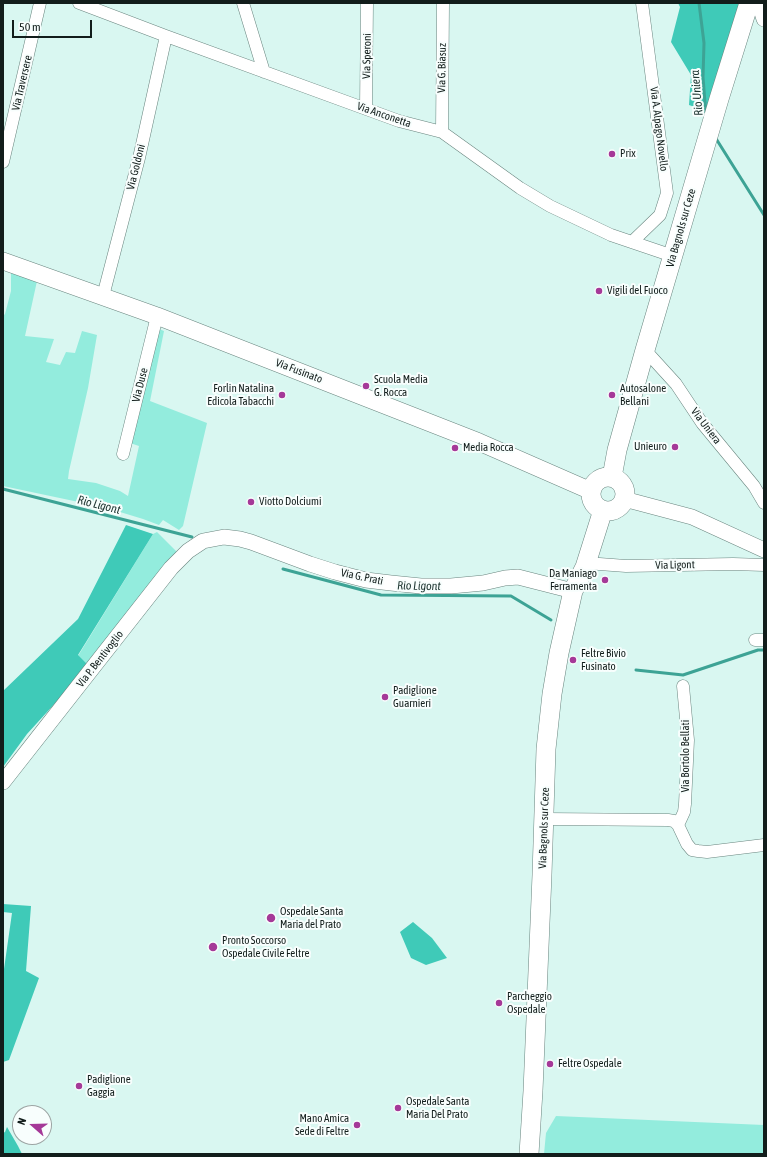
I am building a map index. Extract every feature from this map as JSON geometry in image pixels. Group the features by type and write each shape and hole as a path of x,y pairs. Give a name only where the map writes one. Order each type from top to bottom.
{"main road":[{"name":"Via Bagnols sur Ceze","path":"612,477 645,350 705,145 749,3"},
{"name":"Via Fusinato","path":"3,260 157,316 479,442 591,491"},
{"path":"606,477 612,477 621,483 624,488 624,499 622,504 613,510 603,510 592,501 591,491 596,482 606,477"},
{"name":"Via Bagnols sur Ceze","path":"529,1154 533,1091 546,749 552,694 561,640 573,591 586,563 603,510"}],"street":[{"name":"Via Traversere","path":"3,162 40,3"},
{"name":"Via Anconetta","path":"79,3 399,121 442,132 520,188 550,206 611,235 673,256"},
{"path":"243,3 264,72"},
{"name":"Via Speroni","path":"366,109 368,3"},
{"name":"Via G. Biasuz","path":"442,132 443,3"},
{"name":"Via A. Alpago Novello","path":"632,242 660,215 667,193 642,3"},
{"path":"759,3 764,19"},
{"name":"Via Goldoni","path":"104,296 139,158 166,36"},
{"name":"Via Duse","path":"123,454 157,316"},
{"name":"Via Uniera","path":"645,350 676,384 702,423 754,486 764,503"},
{"path":"624,499 692,517 764,550"},
{"name":"Via G. Prati","path":"203,541 224,537 240,539 310,564 366,580 421,586 451,586 483,583 505,578 518,577 573,591"},
{"name":"Via P. Bentivoglio","path":"3,782 171,568 188,551 203,541"},
{"name":"Via Ligont","path":"586,563 626,566 733,564 764,565"},
{"name":"Via Bortolo Bellati","path":"678,825 684,808 688,740 683,686"},
{"path":"544,819 662,819 674,821 678,825 687,844 692,850 707,852 764,845"}],"green space":[{"path":"678,3 741,3 706,111 689,105 691,75 671,42 680,7"},
{"path":"11,273 37,281 25,336 54,339 46,362 60,365 66,352 75,353 82,331 97,335 88,388 68,479 96,483 120,491 128,496 139,446 130,443 159,329 164,331 150,401 207,423 183,526 179,530 163,520 159,525 107,508 3,486 3,316 5,314 11,291"},
{"path":"126,525 153,534 78,655 89,666 27,734 3,767 3,691 78,619"},
{"path":"157,532 179,554 89,666 78,656 153,534"},
{"path":"3,904 31,906 26,971 39,978 9,1060 3,1062 3,976 12,913 3,912"},
{"path":"413,922 432,938 447,958 426,965 411,958 400,932"},
{"path":"556,1116 764,1125 764,1154 544,1154 546,1133"},
{"path":"7,1127 12,1136 12,1145 17,1145 22,1154 3,1154 3,1133"}],"waterway":[{"name":"Rio Uniera","path":"699,3 704,43 703,77 706,113"},
{"name":"Rio Uniera","path":"715,137 764,215"},
{"name":"Rio Ligont","path":"3,489 192,537"},
{"name":"Rio Ligont","path":"283,569 381,595 511,596 551,620"},
{"name":"Rio Ligont","path":"636,670 683,675 758,650 764,650"}],"place":[{"name":"Prix","path":"612,154"},
{"name":"Vigili del Fuoco","path":"599,291"},
{"name":"Scuola Media G. Rocca","path":"366,386"},
{"name":"Forlin Natalina Edicola Tabacchi","path":"282,395"},
{"name":"Autosalone Bellani","path":"612,395"},
{"name":"Unieuro","path":"675,447"},
{"name":"Media Rocca","path":"455,448"},
{"name":"Viotto Dolciumi","path":"251,502"},
{"name":"Da Maniago Ferramenta","path":"605,580"},
{"name":"Feltre Bivio Fusinato","path":"573,660"},
{"name":"Padiglione Guarnieri","path":"385,697"},
{"name":"Ospedale Santa Maria del Prato","path":"271,918"},
{"name":"Pronto Soccorso Ospedale Civile Feltre","path":"213,947"},
{"name":"Parcheggio Ospedale","path":"499,1003"},
{"name":"Feltre Ospedale","path":"550,1064"},
{"name":"Padiglione Gaggia","path":"79,1086"},
{"name":"Ospedale Santa Maria Del Prato","path":"398,1108"},
{"name":"Mano Amica Sede di Feltre","path":"357,1125"}]}
